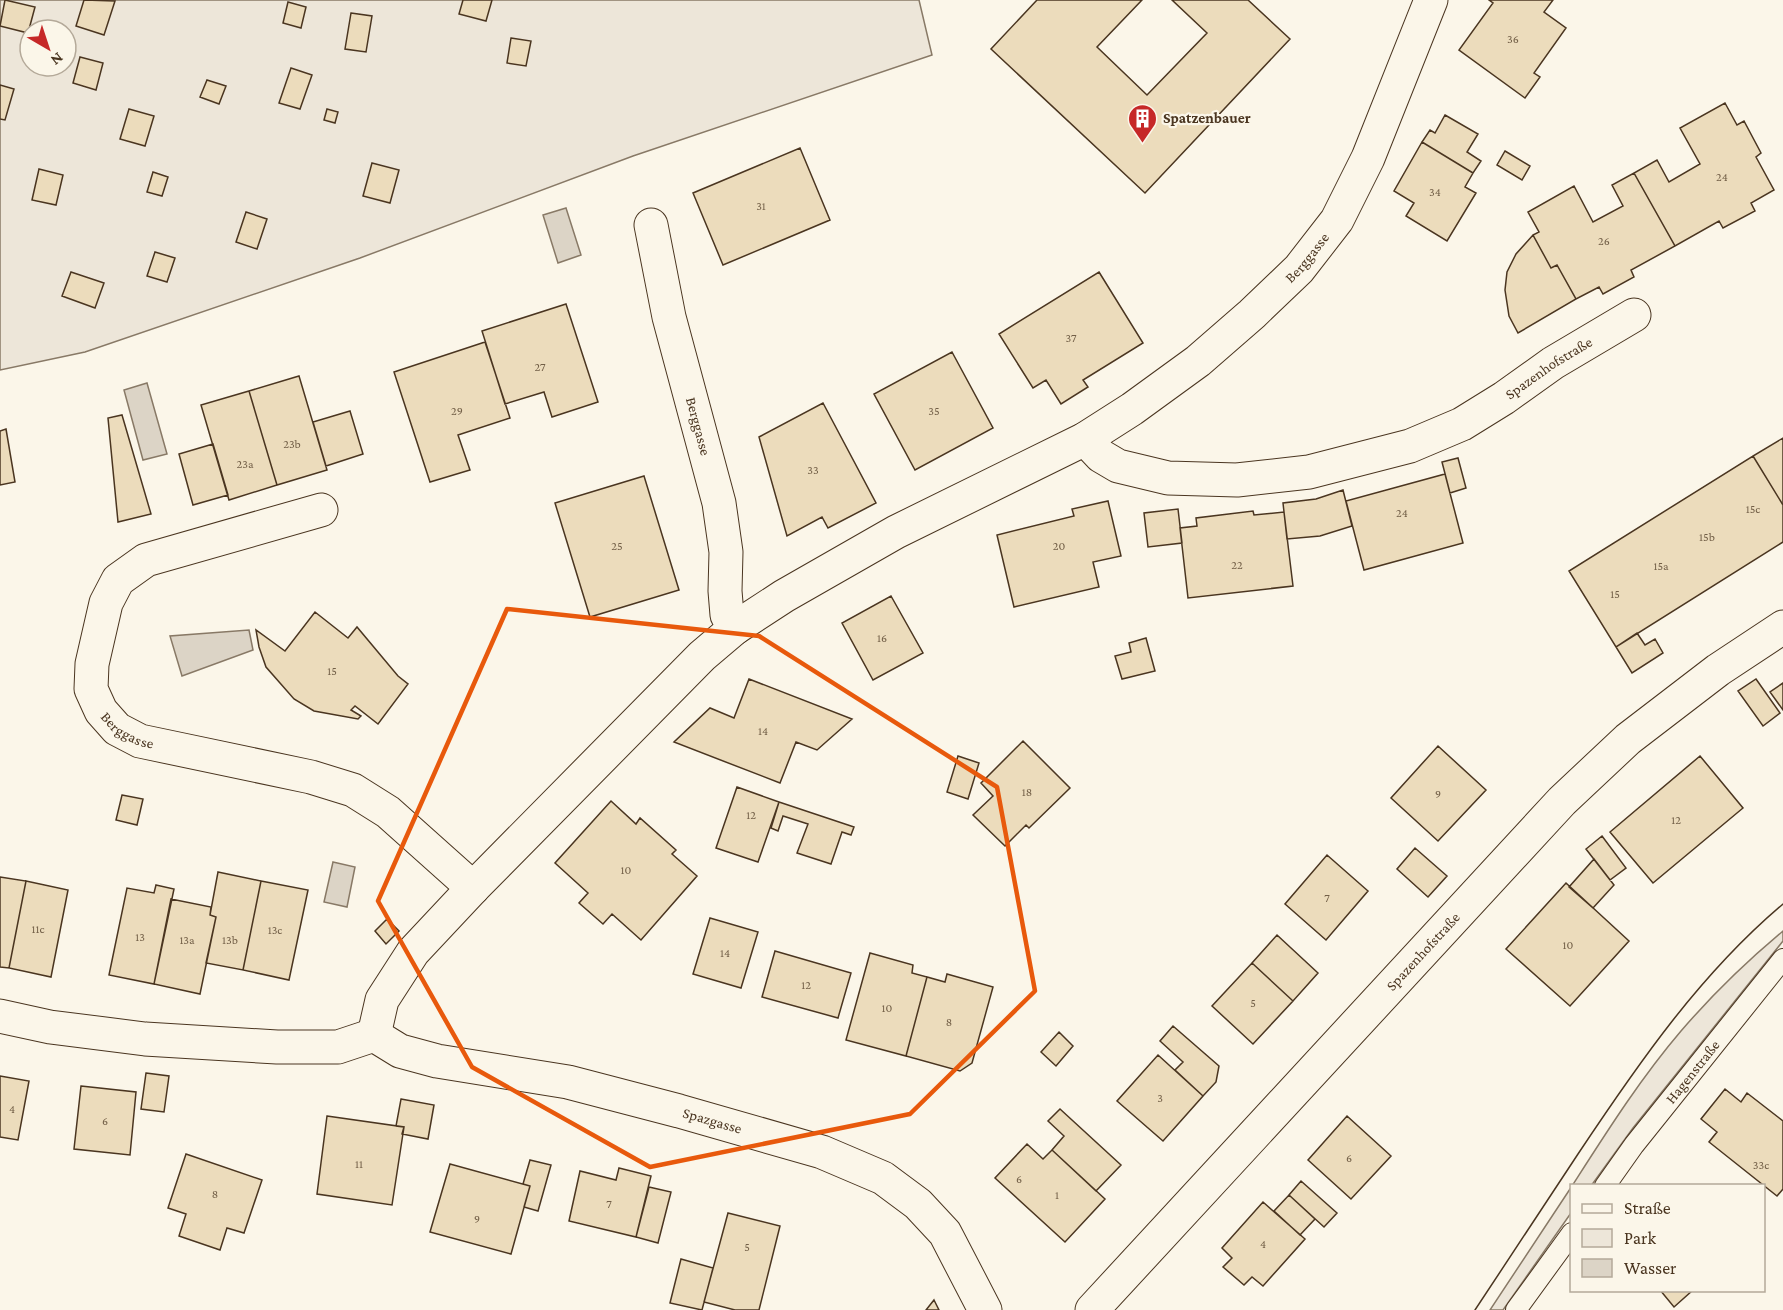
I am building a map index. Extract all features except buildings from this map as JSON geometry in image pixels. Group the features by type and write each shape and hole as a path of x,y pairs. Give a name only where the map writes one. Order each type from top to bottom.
{"street":[{"name":"Berggasse","path":"374,1035 382,1000 413,952 702,656 735,628 784,596 896,532 1085,439 1132,409 1198,361 1299,269 1337,220 1368,158 1431,0"},
{"name":"Berggasse","path":"651,225 672,328 719,503 726,552 727,615 735,628"},
{"name":"Spazenhofstraße","path":"1085,439 1101,456 1118,466 1168,478 1237,480 1309,472 1410,446 1462,424 1553,363 1634,315"},
{"name":"Berggasse","path":"321,510 146,560 118,580 106,603 92,664 91,689 101,711 117,729 140,741 311,777 353,790 388,812 473,888"},
{"name":"Spazenhofstraße","path":"1092,1310 1562,801 1638,732 1718,670 1783,627"},
{"path":"0,1016 50,1027 146,1040 277,1047 338,1047 374,1035"},
{"name":"Spazgasse","path":"374,1035 400,1051 437,1061 568,1082 679,1111 822,1152 883,1178 918,1204 945,1233 984,1310"}],"lane":[{"name":"Hagenstraße","path":"1606,1184 1783,959"},
{"path":"1516,1310 1570,1236"}],"highlighted area":[{"path":"507,609 759,636 997,787 1035,991 910,1114 650,1167 472,1067 378,901"}],"green space":[{"path":"0,0 919,0 932,55 633,156 360,258 85,352 0,370"},
{"path":"1783,931 1783,941 1633,1128 1592,1184 1573,1184 1637,1087 1666,1049 1705,1004"},
{"path":"1570,1189 1570,1214 1503,1310 1490,1310"}],"water":[{"path":"566,208 581,255 558,263 543,215"},
{"path":"147,383 167,454 143,460 124,390"},
{"path":"249,630 253,650 182,676 170,636"},
{"path":"333,862 355,867 347,907 324,902"}],"tram line":[{"path":"1475,1310 1647,1054 1697,990 1724,960 1783,904"}],"place":[{"name":"Spatzenbauer","path":"1142,144"}]}
